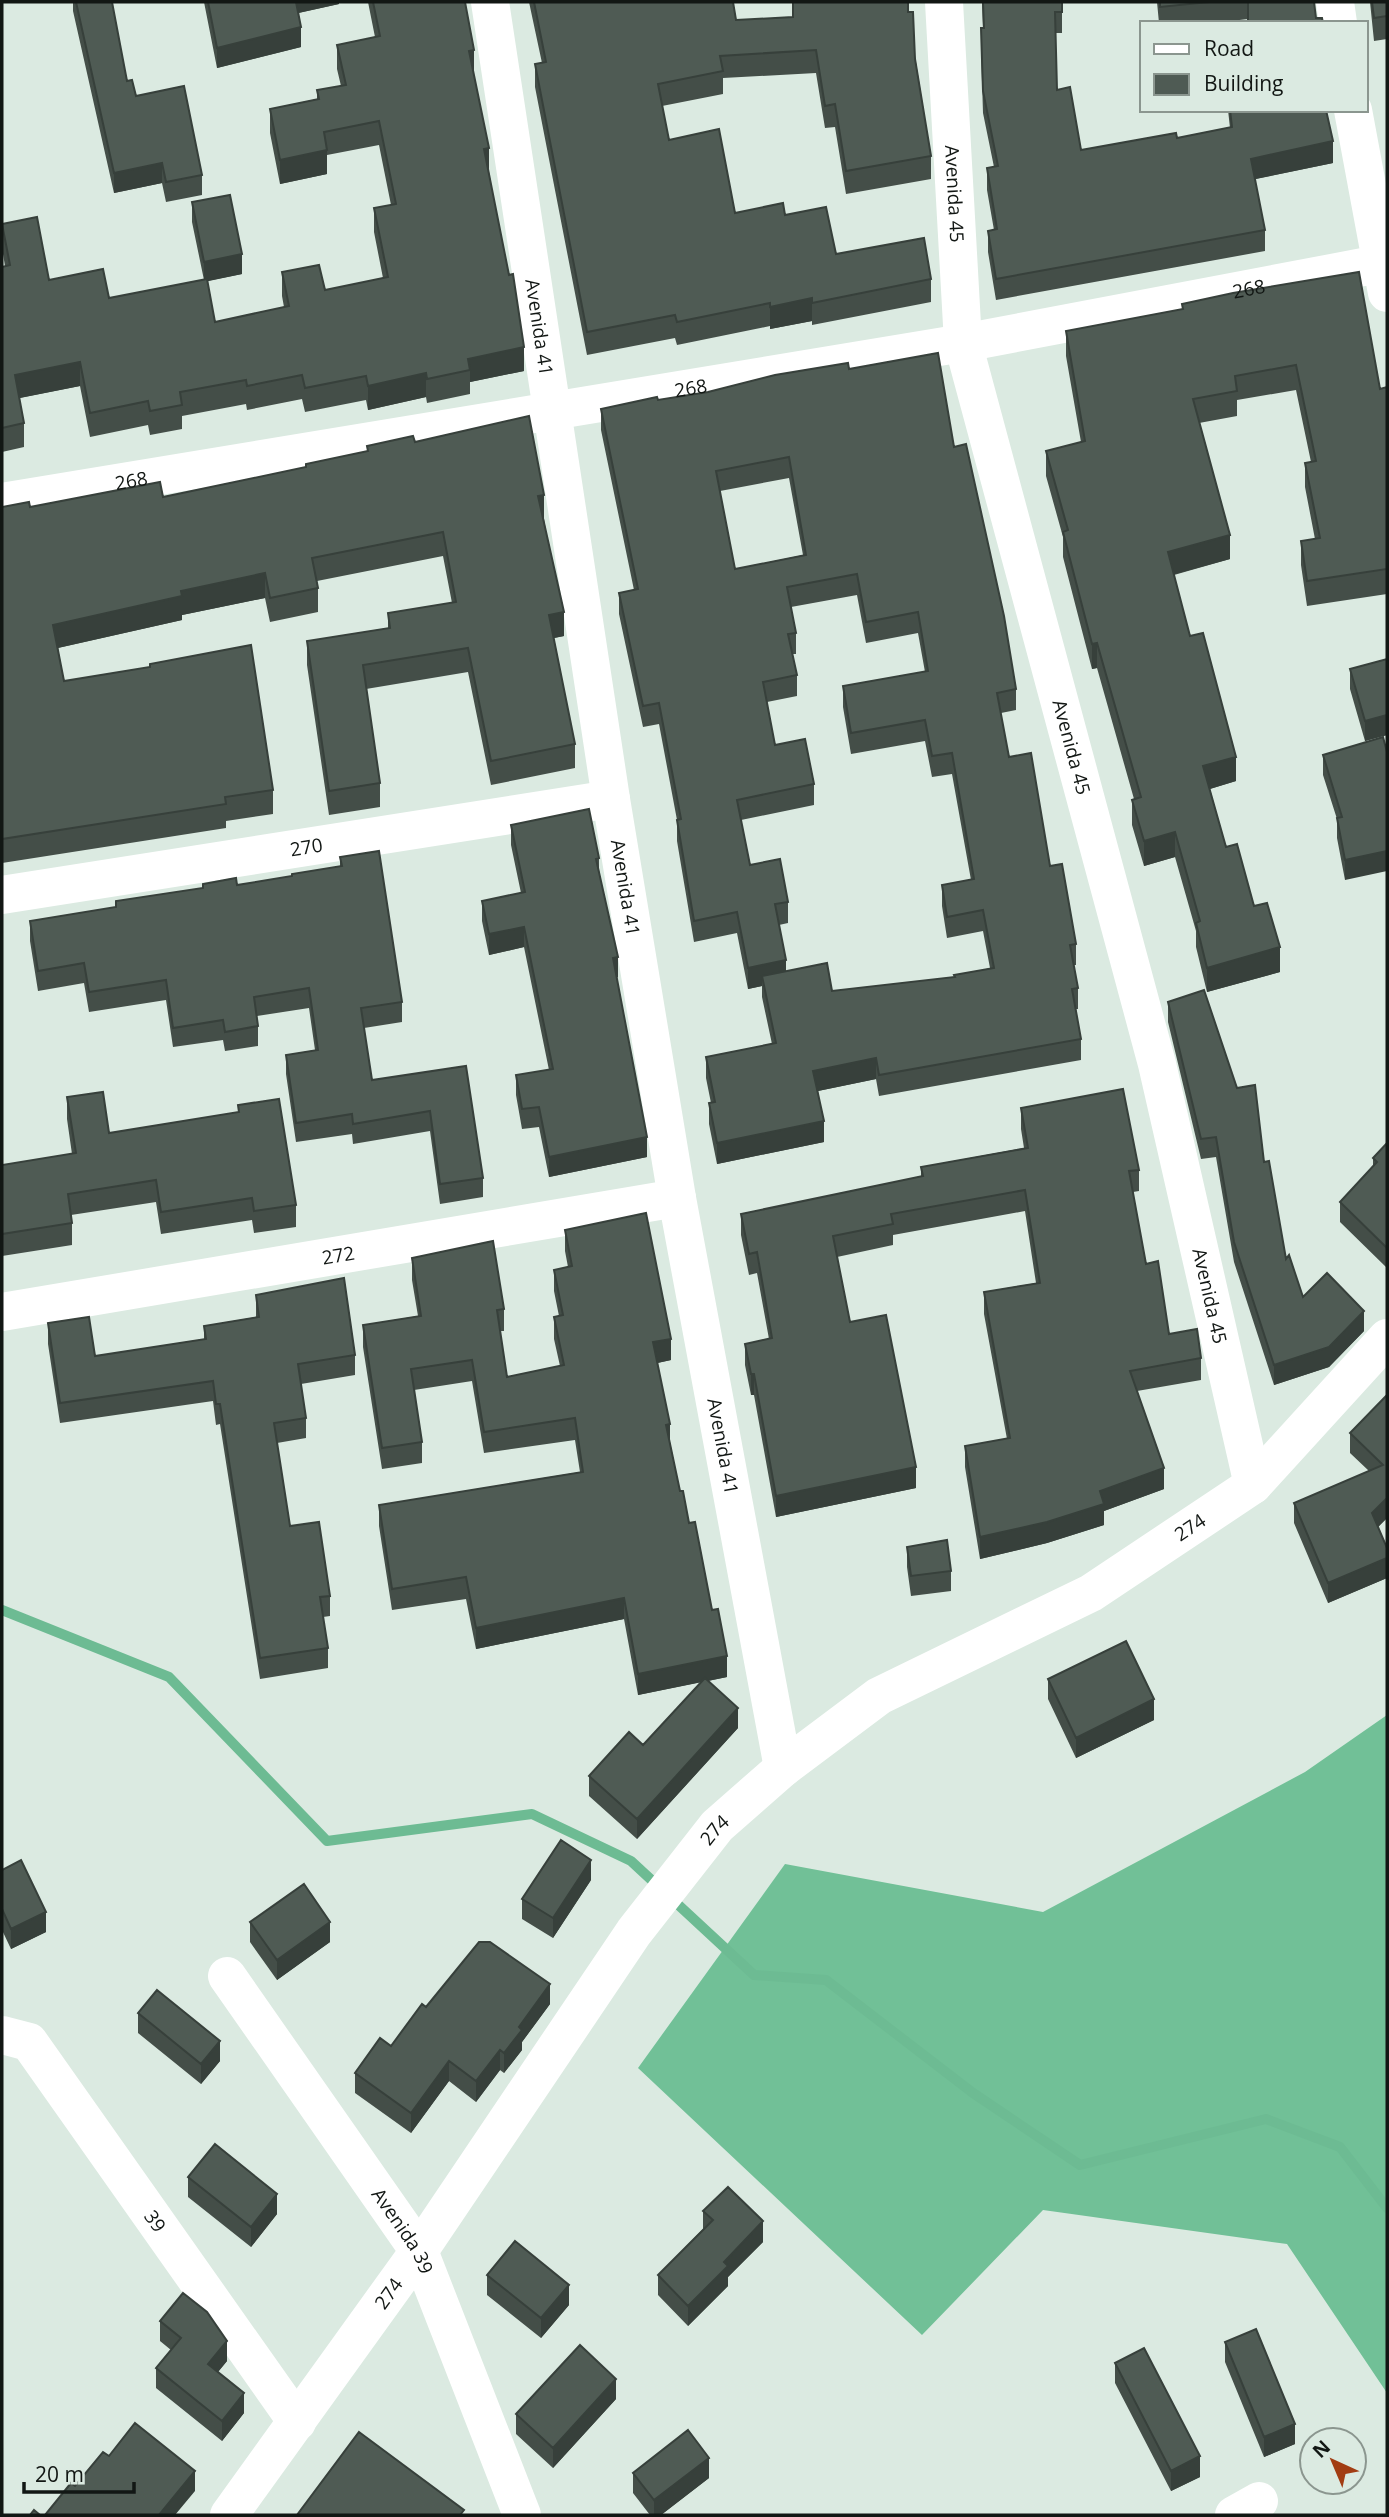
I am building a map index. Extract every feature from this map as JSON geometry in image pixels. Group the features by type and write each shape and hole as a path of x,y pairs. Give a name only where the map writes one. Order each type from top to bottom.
{"street":[{"name":"Avenida 41","path":"490,2 611,799 677,1198 783,1768"},
{"name":"Avenida 45","path":"944,2 963,343 1157,1064 1253,1485"},
{"path":"1335,2 1338,21"},
{"path":"1353,112 1383,279"},
{"name":"268","path":"2,502 963,343 1383,279"},
{"name":"270","path":"2,895 611,799"},
{"name":"272","path":"2,1312 677,1198"},
{"name":"274","path":"229,2515 419,2252 634,1932 670,1882 717,1826 783,1768 879,1696 1091,1592 1253,1485 1387,1338"},
{"name":"Avenida 39","path":"227,1976 419,2252 522,2515"},
{"name":"39","path":"2,2035 29,2042 297,2422"}],"green space":[{"path":"1387,1715 1387,2393 1287,2244 1043,2210 922,2335 638,2068 785,1864 1043,1912 1305,1772"}],"building":[{"path":"76,2 112,2 127,81 132,80 136,96 184,86 202,175 166,182 162,163 114,173"},
{"path":"208,2 296,2 301,27 217,48"},
{"path":"373,2 465,2 474,50 469,51 489,148 484,149 509,275 513,274 524,347 468,359 470,370 427,379 426,373 368,386 366,376 305,388 302,375 247,386 246,380 180,392 182,405 150,411 148,401 90,413 80,362 15,375 24,423 2,428 2,267 10,265 2,224 37,217 49,280 103,269 109,298 207,279 215,322 289,306 282,272 319,265 325,290 388,277 374,208 396,204 379,121 324,132 327,150 280,160 270,109 319,99 317,90 346,85 337,45 380,36"},
{"path":"534,2 733,2 736,20 793,17 793,2 908,2 908,12 913,12 915,59 931,156 846,171 835,104 825,106 816,50 720,56 723,71 658,84 669,140 719,129 735,213 783,203 785,215 826,207 836,254 924,238 931,279 812,303 812,298 770,307 770,303 677,322 675,315 587,332 535,64 546,62"},
{"path":"983,2 1062,2 1062,12 1055,12 1057,90 1070,87 1081,150 1176,133 1177,138 1232,127 1230,112 1326,112 1333,141 1251,159 1265,230 996,279 988,231 997,229 987,168 998,166 983,91 981,28 984,28"},
{"path":"1160,2 1209,2 1160,7"},
{"path":"1248,2 1314,2 1316,18 1322,18 1323,21 1248,21"},
{"path":"1372,2 1387,2 1387,16 1374,18"},
{"path":"230,195 242,254 204,262 192,202"},
{"path":"1359,272 1380,389 1387,387 1387,569 1307,581 1301,541 1320,538 1305,463 1316,461 1296,365 1235,376 1237,391 1193,399 1230,535 1168,552 1190,636 1203,633 1236,757 1203,766 1226,847 1237,844 1254,906 1267,903 1280,947 1207,968 1196,923 1200,921 1175,832 1144,841 1132,800 1141,797 1097,643 1092,644 1063,532 1068,530 1046,451 1085,441 1066,331 1183,309 1182,304 1233,293"},
{"path":"938,353 954,447 966,444 1004,616 1016,689 997,693 1009,757 1031,753 1050,866 1062,864 1076,944 1070,945 1078,988 1072,989 1081,1039 879,1075 876,1058 813,1071 824,1121 717,1143 709,1103 715,1102 706,1057 776,1043 762,976 827,963 832,991 955,977 954,975 994,968 983,910 947,917 942,885 974,879 952,753 932,756 925,720 851,733 843,686 928,671 918,612 866,622 857,574 787,587 796,633 788,634 797,675 763,682 775,745 805,739 814,784 737,800 750,865 780,859 788,902 775,904 786,960 748,968 737,912 694,921 677,820 681,819 659,703 643,706 619,593 638,589 601,409 657,397 658,400 708,392 775,375 848,363 849,369","holes":["789,457 806,555 735,569 716,471"]},
{"path":"529,416 544,495 538,496 564,612 549,615 575,744 491,761 468,648 363,665 380,783 329,791 307,641 390,628 388,613 456,602 443,532 312,558 318,588 270,598 265,573 181,591 182,596 53,625 64,681 150,667 150,664 251,645 273,790 225,797 226,804 2,839 2,507 29,502 30,507 160,482 163,497 306,467 306,464 368,451 367,446 413,436 415,442"},
{"path":"1387,659 1387,715 1365,721 1350,669"},
{"path":"1383,737 1387,752 1387,851 1345,860 1337,818 1342,817 1323,755"},
{"path":"589,809 599,858 596,859 618,957 613,958 647,1137 549,1157 539,1107 522,1109 516,1075 553,1069 524,927 489,934 482,901 525,892 511,825"},
{"path":"379,851 402,1002 361,1008 372,1080 466,1066 483,1178 440,1184 430,1111 353,1124 352,1114 296,1123 286,1055 318,1050 309,988 254,997 258,1026 225,1032 223,1020 173,1028 166,980 89,992 84,963 38,971 30,921 116,907 116,901 203,888 203,884 236,878 237,885 342,866 340,857"},
{"path":"1204,990 1237,1088 1255,1085 1264,1162 1269,1161 1286,1259 1289,1255 1303,1297 1327,1273 1364,1311 1329,1347 1274,1365 1234,1242 1216,1137 1201,1139 1168,1002"},
{"path":"1123,1089 1139,1170 1129,1171 1146,1264 1158,1261 1169,1334 1197,1329 1201,1358 1130,1371 1164,1468 1100,1491 1104,1504 1047,1522 980,1537 965,1446 1010,1438 984,1292 1040,1283 1025,1190 891,1214 893,1224 833,1236 850,1322 886,1315 916,1467 776,1496 754,1374 751,1374 745,1344 772,1338 757,1252 749,1254 741,1214 923,1176 921,1167 1028,1148 1021,1108"},
{"path":"103,1092 109,1133 239,1112 238,1105 279,1099 296,1205 254,1211 252,1198 161,1212 156,1180 68,1194 72,1223 2,1234 2,1165 76,1153 67,1097"},
{"path":"1387,1143 1387,1248 1340,1202 1377,1162 1373,1158"},
{"path":"646,1213 671,1339 653,1342 670,1424 666,1425 680,1491 683,1491 689,1523 695,1522 712,1610 718,1609 727,1656 638,1674 624,1598 476,1628 466,1577 392,1589 379,1505 583,1472 575,1418 484,1432 472,1360 411,1369 422,1442 382,1448 363,1325 421,1316 412,1258 493,1241 504,1309 497,1310 507,1377 564,1365 554,1317 563,1315 554,1270 572,1266 565,1230"},
{"path":"344,1278 355,1355 298,1364 306,1418 274,1423 290,1526 319,1522 330,1596 320,1597 328,1648 260,1658 220,1404 216,1404 213,1381 60,1403 48,1323 89,1317 95,1356 206,1339 204,1326 259,1317 256,1295"},
{"path":"1387,1395 1387,1498 1372,1513 1387,1548 1387,1558 1328,1583 1294,1503 1383,1465 1350,1433"},
{"path":"947,1540 951,1571 911,1576 907,1547"},
{"path":"1126,1641 1154,1699 1076,1738 1048,1679"},
{"path":"705,1678 738,1708 637,1819 589,1776 629,1732 643,1745"},
{"path":"561,1840 591,1860 553,1918 522,1899"},
{"path":"21,1860 46,1912 11,1929 2,1909 2,1870"},
{"path":"304,1884 330,1922 277,1960 250,1922"},
{"path":"479,1942 490,1942 550,1984 519,2027 522,2030 504,2053 500,2050 476,2081 449,2061 411,2113 355,2073 380,2038 391,2046 422,2004 426,2007"},
{"path":"157,1990 220,2041 201,2064 138,2013"},
{"path":"215,2144 277,2194 251,2227 188,2177"},
{"path":"728,2187 763,2221 724,2262 728,2266 688,2306 658,2275 713,2220 703,2211"},
{"path":"515,2241 569,2285 541,2318 487,2275"},
{"path":"183,2293 207,2312 227,2341 208,2364 244,2393 222,2421 156,2368 181,2338 160,2321"},
{"path":"1256,2329 1295,2424 1264,2437 1225,2342"},
{"path":"580,2345 616,2379 553,2448 516,2414"},
{"path":"1144,2348 1200,2456 1171,2471 1115,2363"},
{"path":"135,2423 195,2471 159,2515 45,2515 71,2483 75,2486 103,2452 109,2456"},
{"path":"688,2430 709,2458 654,2500 633,2473"},
{"path":"359,2432 464,2510 460,2515 297,2515"}],"waterway":[{"path":"2,1610 169,1677 327,1841 532,1814 631,1861 754,1975 826,1980 973,2093 1080,2165 1266,2119 1340,2147 1387,2208"}]}
